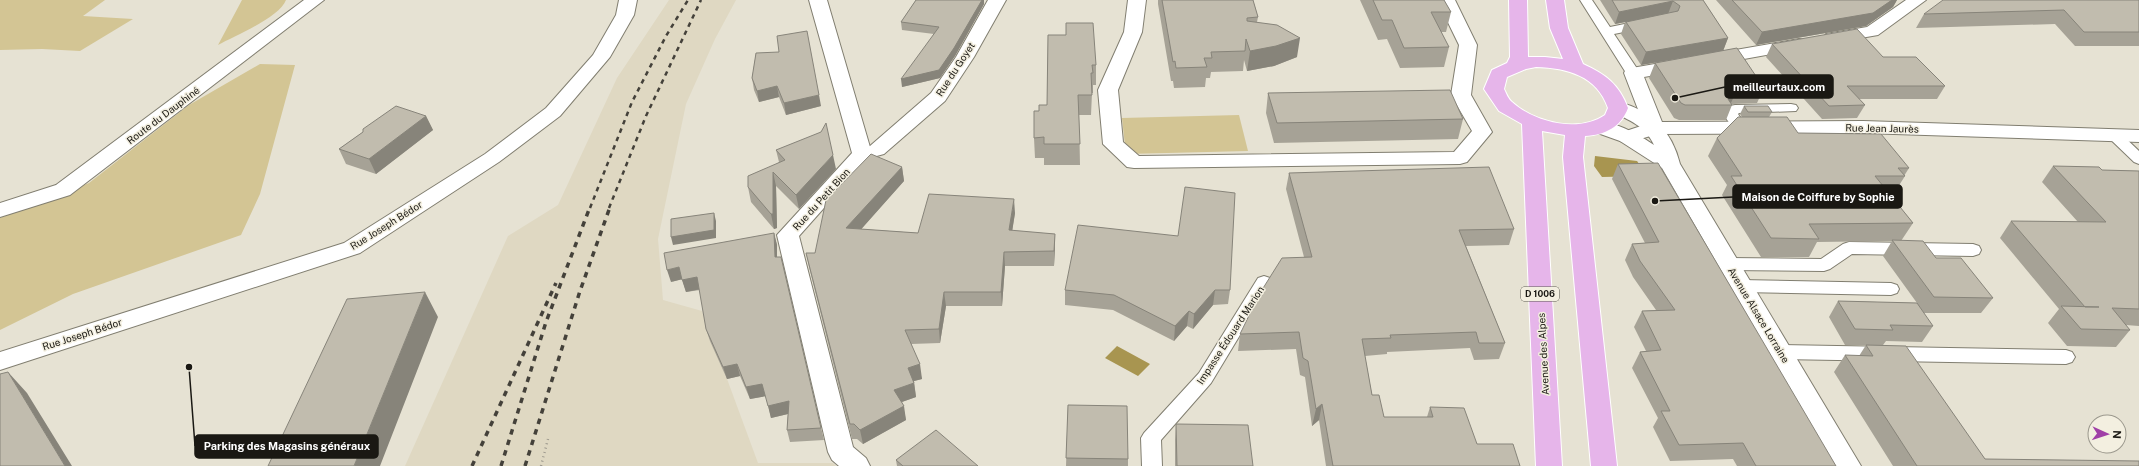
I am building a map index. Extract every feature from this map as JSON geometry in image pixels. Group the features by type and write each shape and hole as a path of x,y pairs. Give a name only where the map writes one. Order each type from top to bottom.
{"main road":[{"path":"1516,64 1519,57 1518,0"},
{"path":"1553,5 1559,28 1575,67"},
{"path":"1544,61 1575,67 1598,78 1614,93 1618,108 1613,119 1599,127 1576,130 1554,128 1532,122 1505,106 1494,89 1499,74 1516,64 1544,61"},
{"name":"Avenue des Alpes","path":"1532,122 1549,466"},
{"path":"1576,130 1573,157 1604,466"}],"street":[{"name":"Route du Dauphiné","path":"0,210 63,190 315,0"},
{"name":"Rue Joseph Bédor","path":"0,361 352,248 492,158 552,112 601,57 625,15 628,0"},
{"path":"818,0 862,154"},
{"name":"Rue du Goyet","path":"862,154 877,150 938,97 965,57 997,0"},
{"path":"1137,0 1133,32 1108,90 1113,144 1134,162 1460,158 1482,132 1461,95 1468,45 1446,0"},
{"path":"1633,73 1872,31 1917,0"},
{"name":"Avenue Alsace Lorraine","path":"1633,73 1655,128 1667,148 1670,164 1848,466"},
{"name":"Avenue Alsace Lorraine","path":"1618,108 1639,117 1655,128"},
{"name":"Avenue Alsace Lorraine","path":"1599,127 1627,137 1670,164"},
{"name":"Rue Jean Jaurès","path":"1627,137 1655,128 1864,127 2139,136"},
{"name":"Rue du Petit Bion","path":"857,466 841,452 788,235 862,154"},
{"path":"765,239 788,235"}],"lane":[{"name":"Avenue Alsace Lorraine","path":"1586,0 1633,73"},
{"path":"1606,32 1654,22"},
{"path":"1740,128 1730,114 1735,109 1791,108"},
{"path":"2114,135 2139,158"},
{"path":"1728,264 1824,265 1849,248 1974,250"},
{"name":"Impasse Édouard Marion","path":"1152,466 1151,438 1205,378 1264,282"},
{"path":"1741,286 1891,289"},
{"path":"1781,352 2066,357"}],"path":[{"path":"541,466 548,439"}],"shaded area":[{"path":"0,0 105,0 83,16 133,19 80,51 42,49 0,50"},
{"path":"242,0 286,0 275,13 266,19 218,45"},
{"path":"669,0 736,0 715,39 686,104 658,239 663,300 702,311 758,463 833,463 836,466 405,466 508,236 558,205 617,78"},
{"path":"260,64 295,65 260,194 241,235 73,294 0,330 0,218 89,183 189,105"},
{"path":"1239,115 1248,151 1126,154 1122,118"},
{"path":"1595,156 1637,161 1648,176 1602,177 1594,166"},
{"path":"1117,346 1150,364 1138,376 1105,358"}],"building":[{"path":"916,0 982,0 954,48 939,70 901,79 939,27 901,22"},
{"path":"1162,0 1253,0 1258,17 1247,18 1247,21 1277,25 1300,38 1276,46 1250,51 1246,39 1245,51 1211,52 1212,58 1204,58 1207,67 1176,68 1175,61 1173,62"},
{"path":"1373,0 1444,0 1451,12 1431,12 1449,47 1404,48 1392,20 1382,20"},
{"path":"1612,0 1703,0 1728,38 1646,52 1626,22 1678,11 1680,6 1673,1 1619,12"},
{"path":"1732,0 1892,0 1873,13 1762,32"},
{"path":"1943,0 2139,0 2139,32 2084,32 2064,10 1924,14"},
{"path":"1066,23 1093,23 1096,65 1092,65 1092,95 1078,95 1080,144 1044,144 1044,137 1034,138 1034,111 1039,111 1039,105 1047,105 1048,35 1066,35"},
{"path":"1857,29 1883,57 1916,57 1945,86 1847,86 1865,105 1829,106 1772,44"},
{"path":"807,31 819,95 784,103 777,86 757,91 752,78 756,53 779,52 777,36"},
{"path":"1737,48 1764,88 1737,90 1728,99 1732,105 1685,105 1681,103 1655,63"},
{"path":"1450,90 1463,119 1277,123 1268,93"},
{"path":"396,106 426,116 369,159 339,149 363,132 363,129"},
{"path":"1744,106 1768,106 1772,112 1748,112"},
{"path":"1738,117 1787,117 1798,133 1881,134 1909,168 1898,168 1905,176 1875,176 1913,223 1809,224 1819,239 1771,238 1731,176 1742,176 1717,138"},
{"path":"826,123 833,155 796,195 773,172 773,214 771,214 748,187 748,176 785,160 776,150 821,132"},
{"path":"871,154 902,167 846,228 918,233 929,194 1014,199 1009,230 1055,234 1054,251 1004,252 1001,292 944,292 939,329 905,330 920,364 908,368 914,383 894,390 904,406 860,430 854,424 850,424 806,253 815,253 826,200"},
{"path":"1658,163 1836,466 1756,466 1743,443 1679,445 1661,411 1670,411 1640,352 1661,350 1642,311 1675,310 1640,261 1632,244 1659,242 1618,164"},
{"path":"2053,166 2099,167 2102,170 2139,171 2139,309 2112,308 2130,330 2081,329 2061,306 2085,307 2011,221 2106,222"},
{"path":"1489,167 1514,229 1459,230 1505,343 1479,343 1476,332 1390,335 1391,338 1362,339 1372,395 1379,395 1384,417 1433,417 1430,407 1464,408 1477,444 1513,444 1520,466 1333,466 1322,404 1316,409 1308,361 1303,358 1299,332 1240,334 1260,293 1282,258 1312,257 1289,173"},
{"path":"1185,187 1235,193 1230,290 1215,290 1194,314 1189,311 1175,326 1114,295 1065,290 1078,225 1178,236"},
{"path":"714,213 714,230 671,237 671,219"},
{"path":"774,233 775,257 781,257 821,428 787,430 789,401 768,406 762,384 746,387 737,364 723,367 706,329 697,277 682,280 679,267 667,270 664,253"},
{"path":"1892,240 1923,241 1936,258 1961,258 1993,298 1934,297"},
{"path":"425,292 354,466 268,466 347,299"},
{"path":"1838,301 1917,303 1933,326 1890,325 1893,330 1855,329"},
{"path":"1866,345 1906,346 1985,459 2139,461 2139,466 1917,466 1845,355 1873,356"},
{"path":"8,372 65,466 0,466 0,374"},
{"path":"1068,405 1127,406 1128,459 1066,458"},
{"path":"1176,424 1248,425 1253,466 1177,466"},
{"path":"936,430 978,466 903,466 896,460"}],"railway":[{"path":"590,208 632,102 666,36 688,0"},
{"path":"609,208 646,116 701,0"},
{"path":"501,466 546,322 590,207"},
{"path":"525,466 580,291 610,207"},
{"path":"472,466 556,283"}],"place":[{"name":"meilleurtaux.com","path":"1675,98"},
{"name":"Maison de Coiffure by Sophie","path":"1655,201"},
{"name":"Parking des Magasins généraux","path":"189,367"}]}
